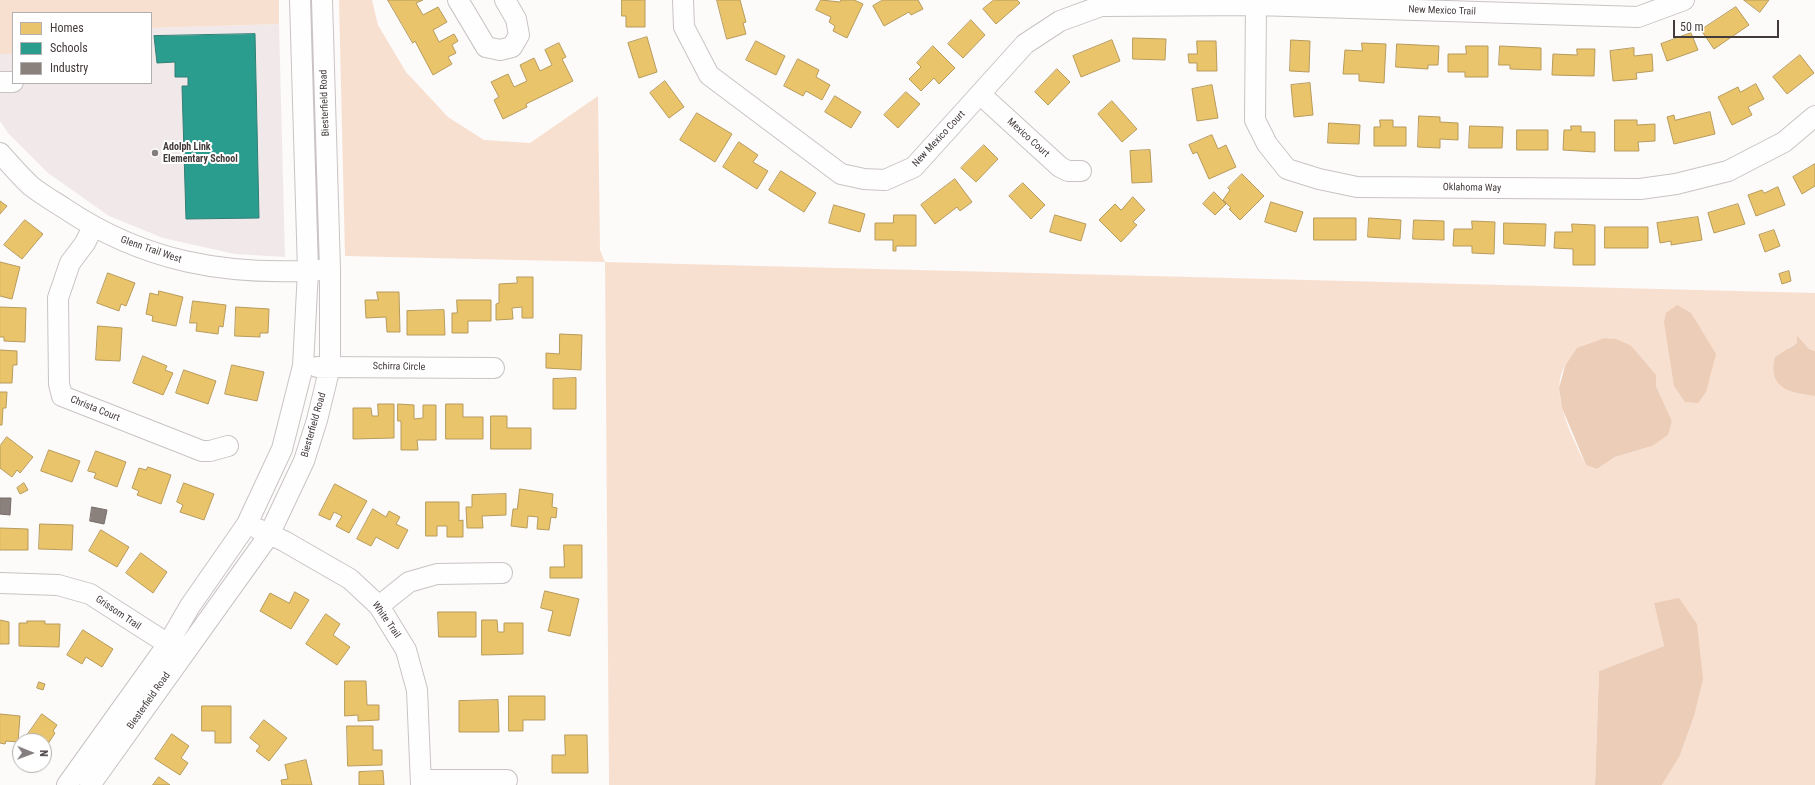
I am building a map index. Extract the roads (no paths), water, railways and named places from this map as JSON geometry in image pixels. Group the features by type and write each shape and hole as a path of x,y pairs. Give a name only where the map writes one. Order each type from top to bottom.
{"street":[{"name":"Biesterfield Road","path":"90,785 174,651 190,606 247,524 282,449 303,366 308,271 300,0"},
{"name":"Biesterfield Road","path":"67,785 174,651 208,623 270,535 304,461 317,420 330,367 330,270 322,0"},
{"path":"458,0 486,47 500,50 512,46 519,35 516,19 505,0"},
{"name":"New Mexico Court","path":"683,0 684,27 709,75 841,174 864,179 886,180 914,167 1025,44 1060,21 1100,3"},
{"name":"New Mexico Trail","path":"1100,3 1256,5 1638,17 1684,0"},
{"name":"Oklahoma Way","path":"1256,5 1255,120 1267,144 1287,169 1319,179 1357,186 1640,189 1676,184 1728,171 1784,142 1815,116"},
{"path":"0,82 12,82"},
{"name":"Mexico Court","path":"980,94 1060,167 1068,171 1081,171"},
{"name":"Glenn Trail West","path":"0,153 32,186 93,227 134,246 197,265 227,270 267,272 330,270"},
{"name":"Christa Court","path":"93,227 85,243 70,263 58,298 59,384 62,396 202,451 228,446"},
{"name":"Schirra Circle","path":"303,366 494,368"},
{"name":"White Trail","path":"247,524 350,579 379,606 406,650 417,690 421,782"},
{"path":"379,606 409,582 437,574 502,573"},
{"name":"Grissom Trail","path":"0,583 58,586 90,594 174,651"},
{"path":"421,782 507,780"}],"place":[{"name":"Adolph Link Elementary School","path":"155,153"}]}
